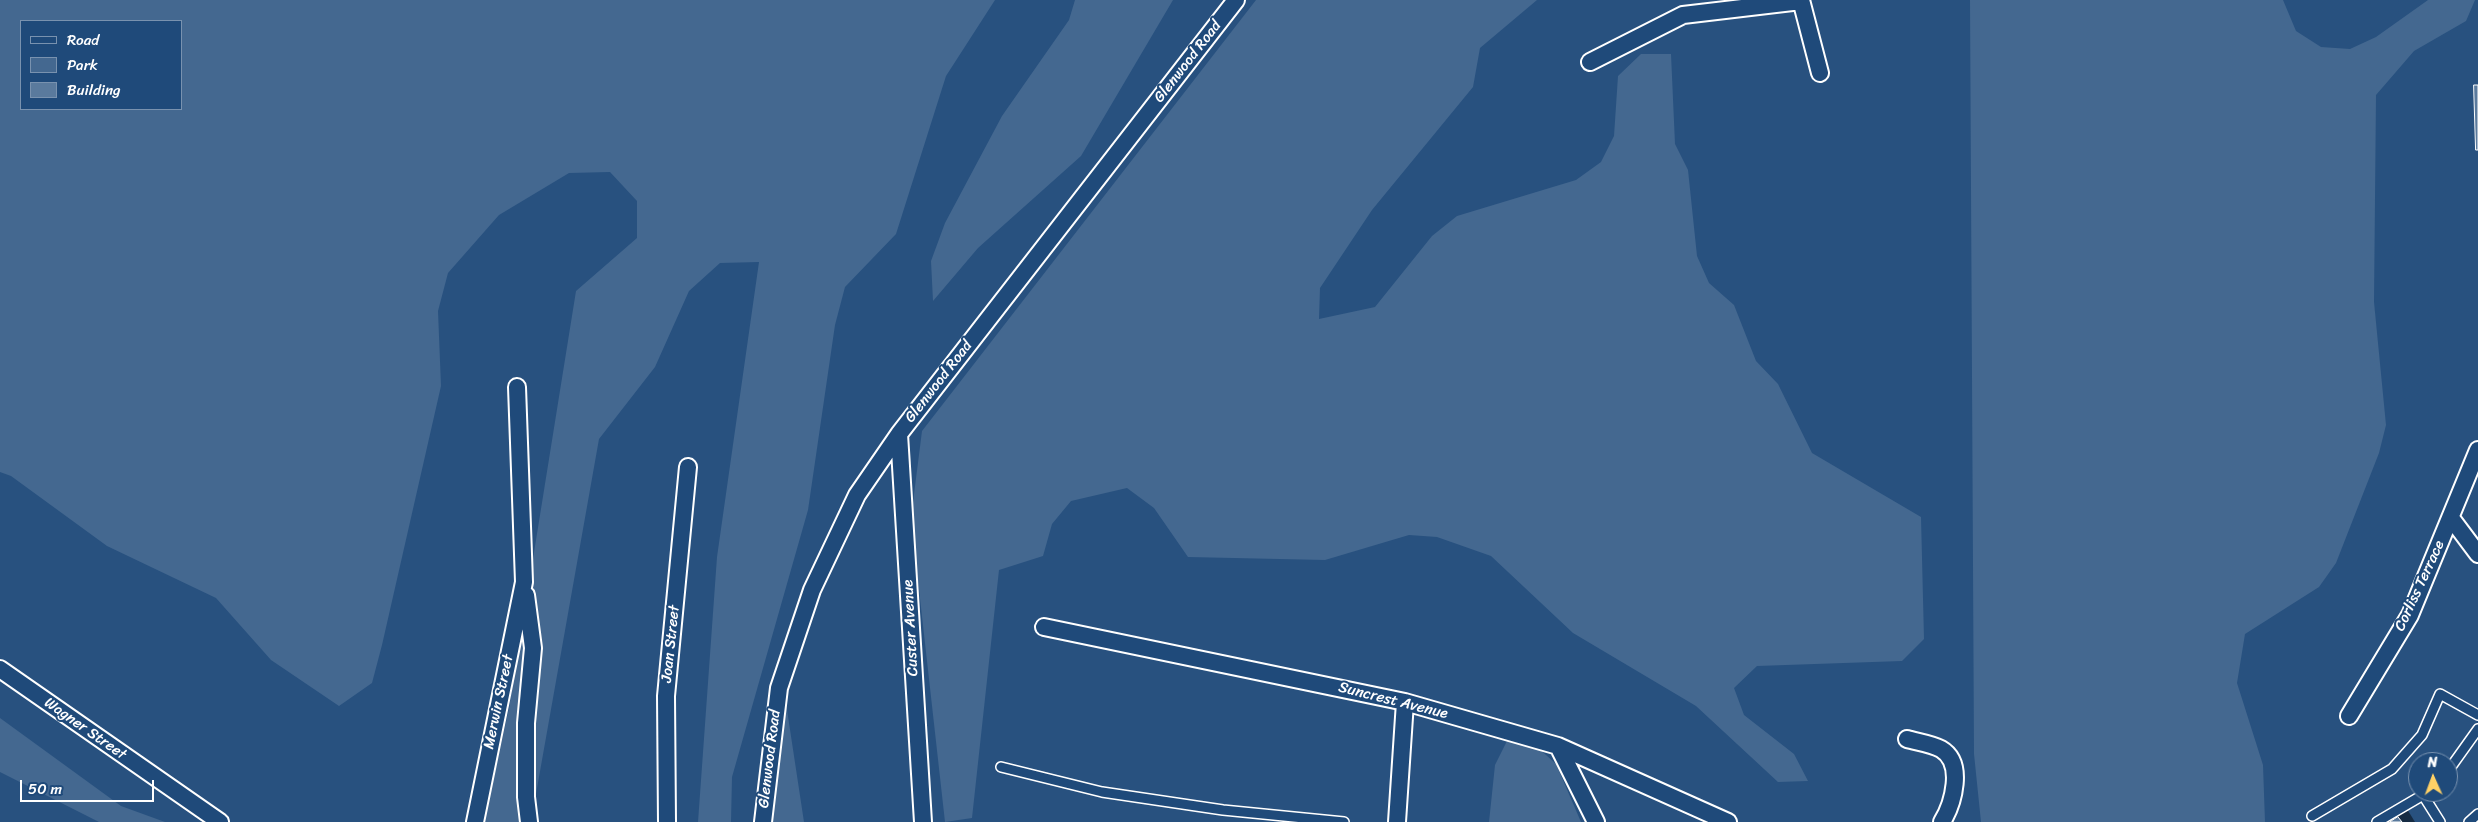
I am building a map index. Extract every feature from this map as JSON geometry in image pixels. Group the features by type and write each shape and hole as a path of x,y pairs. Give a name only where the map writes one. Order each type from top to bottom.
{"street":[{"name":"Glenwood Road","path":"763,822 779,688 812,590 857,495 899,434 1236,0"},
{"path":"1590,62 1684,16 1801,0 1820,73"},
{"name":"Merwin Street","path":"517,387 524,582 532,648 526,723 526,797 529,822"},
{"name":"Custer Avenue","path":"899,434 923,822"},
{"name":"Corliss Terrace","path":"2349,716 2410,615 2478,450"},
{"name":"Joan Street","path":"667,822 666,696 688,467"},
{"path":"2451,518 2478,554"},
{"name":"Merwin Street","path":"475,822 524,582"},
{"name":"Suncrest Avenue","path":"1044,627 1405,702 1558,746 1728,822"},
{"name":"Wagner Street","path":"0,669 220,822"},
{"path":"1397,822 1405,702"},
{"path":"1907,739 1942,750 1952,760 1954,792 1942,822"},
{"path":"1558,746 1596,822"}],"lane":[{"path":"2312,816 2392,768 2422,735 2440,694 2478,715"},
{"path":"2458,758 2478,729"},
{"path":"1001,767 1102,792 1222,810 1344,822"},
{"path":"2377,822 2410,802"},
{"path":"2430,802 2440,822"},
{"path":"2469,822 2478,814"}],"green space":[{"path":"0,0 995,0 946,76 896,234 845,287 835,325 808,510 732,777 731,822 698,822 717,557 759,262 720,263 689,291 655,367 599,439 531,822 484,822 509,708 576,291 637,238 637,201 610,172 569,173 499,215 448,273 438,311 441,386 382,645 372,683 339,706 271,660 216,598 107,546 11,476 0,472"},
{"path":"1075,0 1173,0 1081,156 978,248 933,301 931,261 945,223 1002,116 1069,20"},
{"path":"1256,0 1537,0 1480,48 1473,87 1372,210 1320,288 1319,319 1375,307 1432,236 1457,216 1576,180 1601,162 1614,136 1618,76 1641,54 1671,54 1675,144 1688,170 1697,256 1709,283 1734,305 1756,361 1778,384 1812,453 1921,517 1924,639 1902,661 1757,666 1734,688 1744,715 1794,754 1808,781 1778,782 1696,706 1573,633 1491,556 1437,537 1409,535 1325,560 1188,557 1154,508 1127,488 1071,501 1052,524 1043,556 999,570 972,818 945,822 911,518 922,431"},
{"path":"1970,0 2283,0 2296,31 2321,47 2350,49 2376,37 2428,0 2475,0 2466,21 2414,51 2376,95 2374,302 2386,425 2379,453 2336,563 2319,587 2245,634 2237,683 2263,765 2265,822 1981,822 1974,754"},
{"path":"784,690 804,822 772,822"},
{"path":"0,718 121,806 165,822 99,822 0,772"},
{"path":"1508,739 1536,746 1556,764 1581,822 1489,822 1495,765"}],"building":[{"path":"2474,85 2478,85 2478,150 2476,150"},
{"path":"2398,817 2402,822 2390,822"}]}
